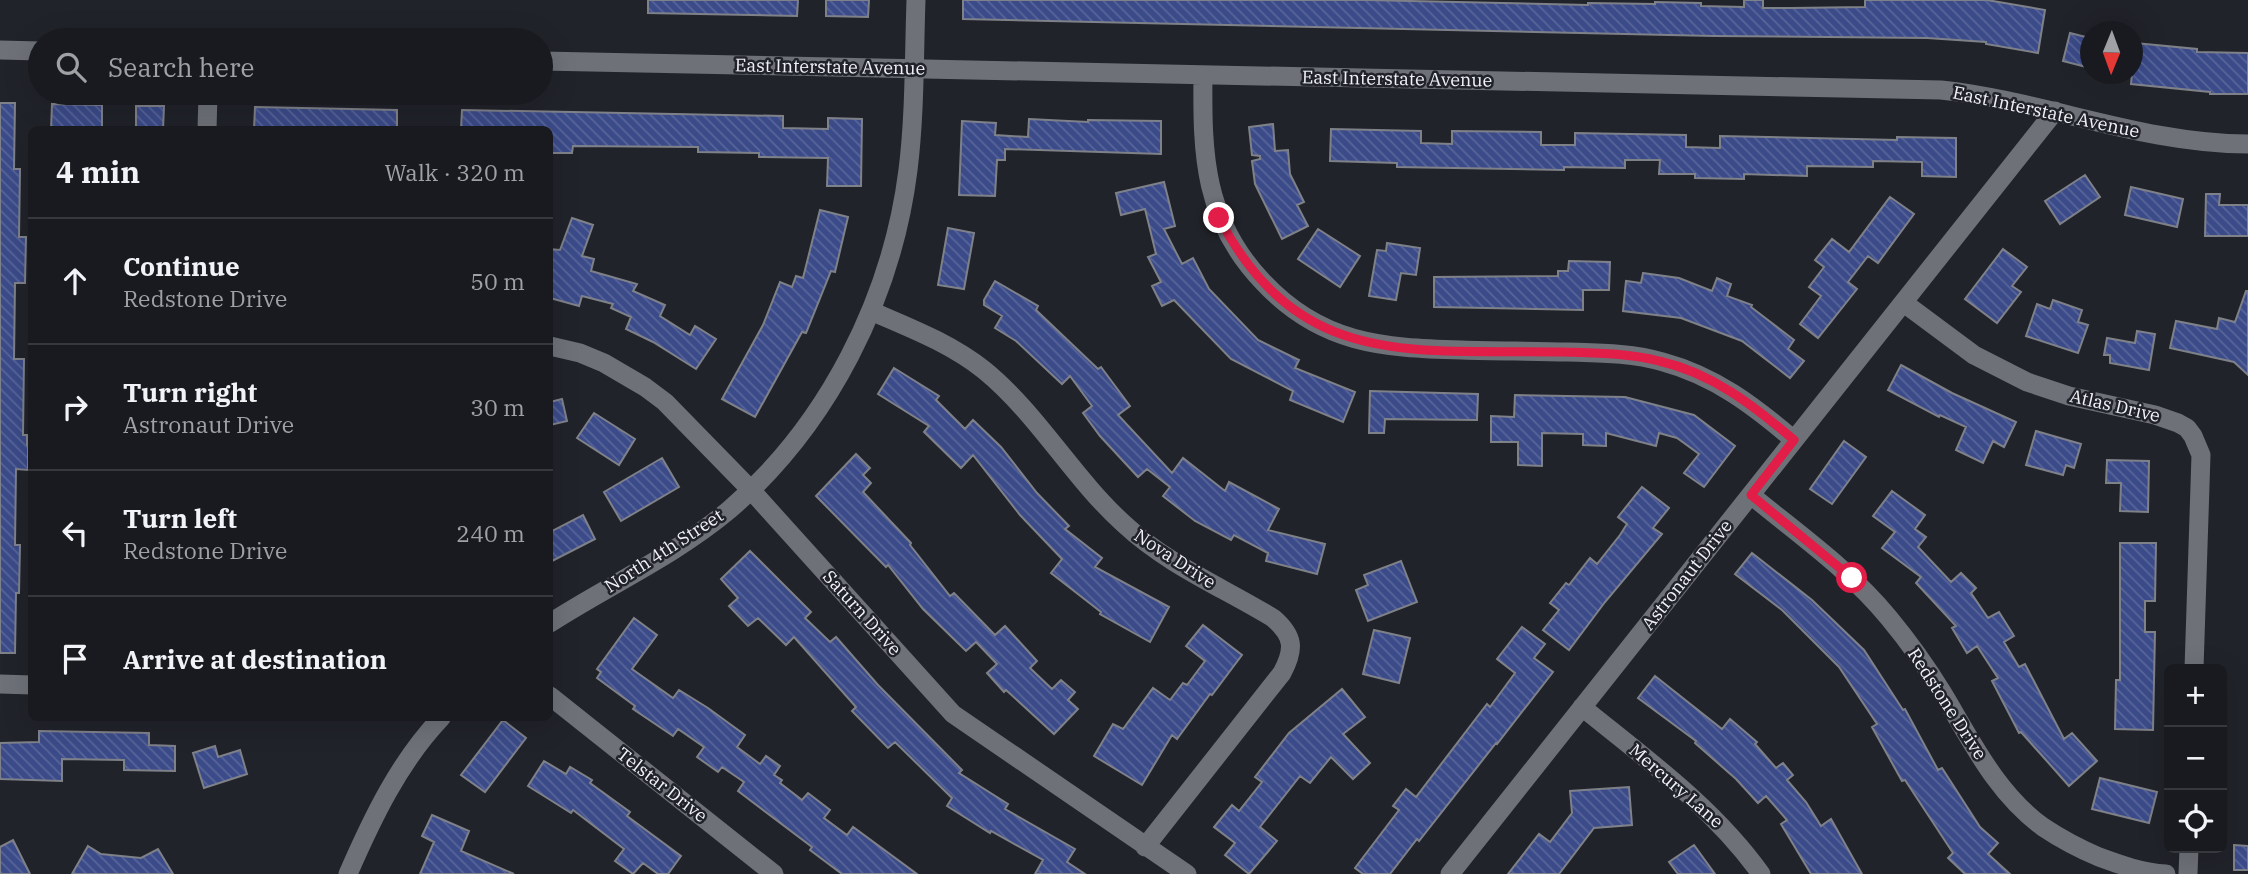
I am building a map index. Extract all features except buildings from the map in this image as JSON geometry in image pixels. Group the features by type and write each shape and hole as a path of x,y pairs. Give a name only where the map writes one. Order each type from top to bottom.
{"street":[{"name":"North 4th Street","path":"553,621 680,546 729,509 789,446 827,395 871,311 889,261 904,198 911,147 916,0"},
{"path":"0,50 28,51"},
{"name":"East Interstate Avenue","path":"553,61 1941,90 1980,95 2171,138 2248,144"},
{"path":"1203,75 1203,151 1206,175 1219,218 1242,258 1256,275 1272,292 1305,318 1349,338 1389,347 1613,353 1661,361 1710,379 1733,392 1794,440"},
{"path":"207,126 208,105"},
{"name":"Astronaut Drive","path":"1450,874 2055,111"},
{"name":"Atlas Drive","path":"1904,303 1974,355 2009,375 2058,393 2168,418 2187,428 2201,455 2194,664"},
{"name":"Nova Drive","path":"871,311 945,344 984,370 1018,403 1096,496 1126,527 1184,569 1273,618 1290,637 1291,649 1282,673 1145,847"},
{"name":"Saturn Drive","path":"553,347 580,353 604,363 645,387 683,419 750,489 953,714 1187,874"},
{"name":"Redstone Drive","path":"1751,495 1852,578 1873,599 1926,667 1982,760 2026,812 2061,838 2083,850 2133,868 2166,874"},
{"path":"0,684 28,685"},
{"name":"Telstar Drive","path":"553,698 774,874"},
{"name":"Mercury Lane","path":"1582,707 1693,797 1730,834 1761,874"},
{"path":"348,874 397,777 415,749 438,721"},
{"path":"2189,853 2189,874"}],"route":[{"path":"1219,218 1242,258 1272,292 1305,318 1349,338 1368,344 1408,349 1613,353 1636,356 1686,369 1733,392 1794,440 1751,495 1852,578"}]}
